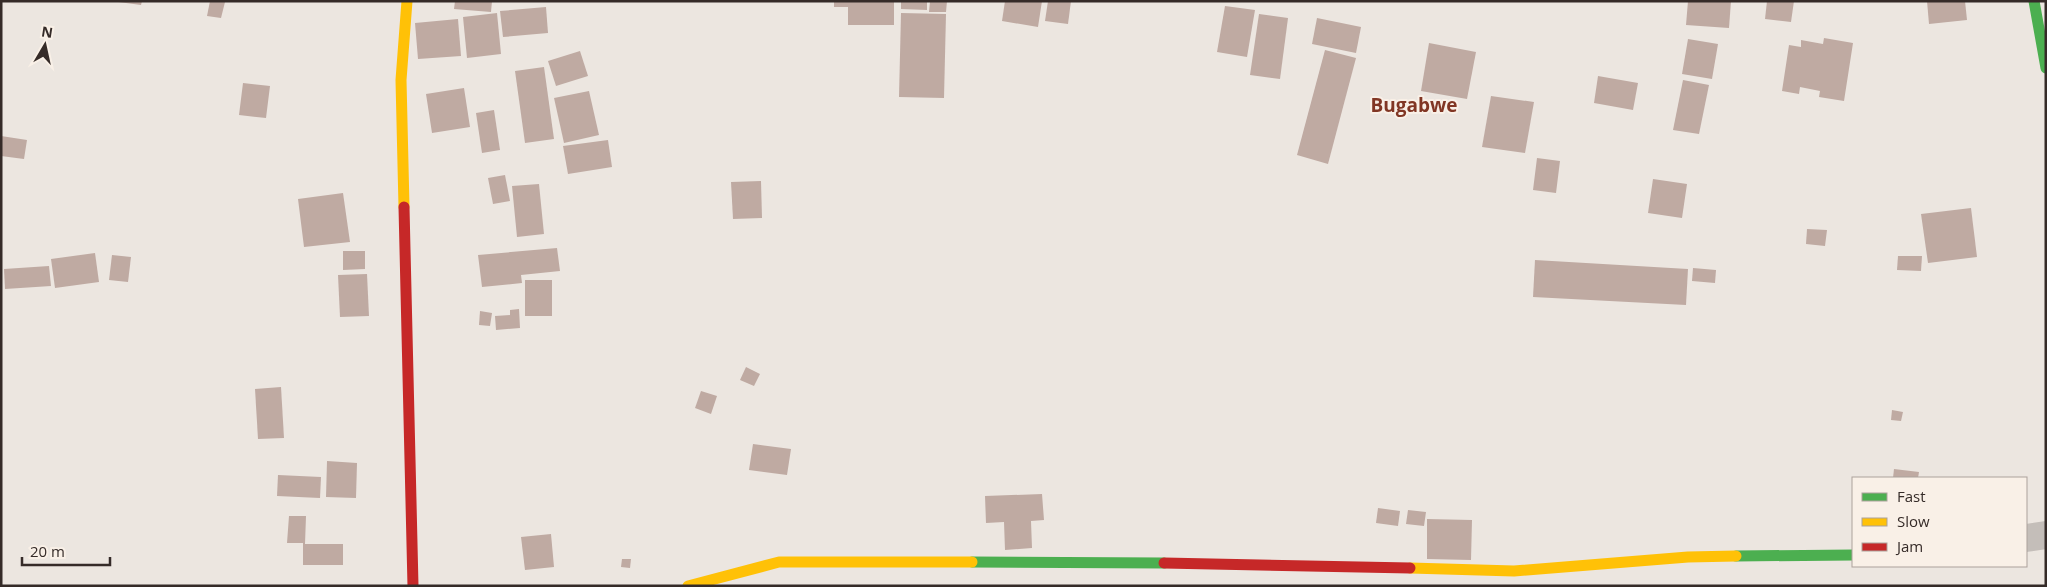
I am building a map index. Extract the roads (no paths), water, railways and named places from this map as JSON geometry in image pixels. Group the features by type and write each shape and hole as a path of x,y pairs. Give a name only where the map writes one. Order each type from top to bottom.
{"street":[{"path":"407,1 401,80 413,586"},
{"path":"2034,1 2046,68"},
{"path":"2027,538 2046,535"},
{"path":"688,586 779,562 1262,563 1514,572 1688,557 1852,555"}],"district":[{"name":"Bugabwe","path":"1414,105"}]}
